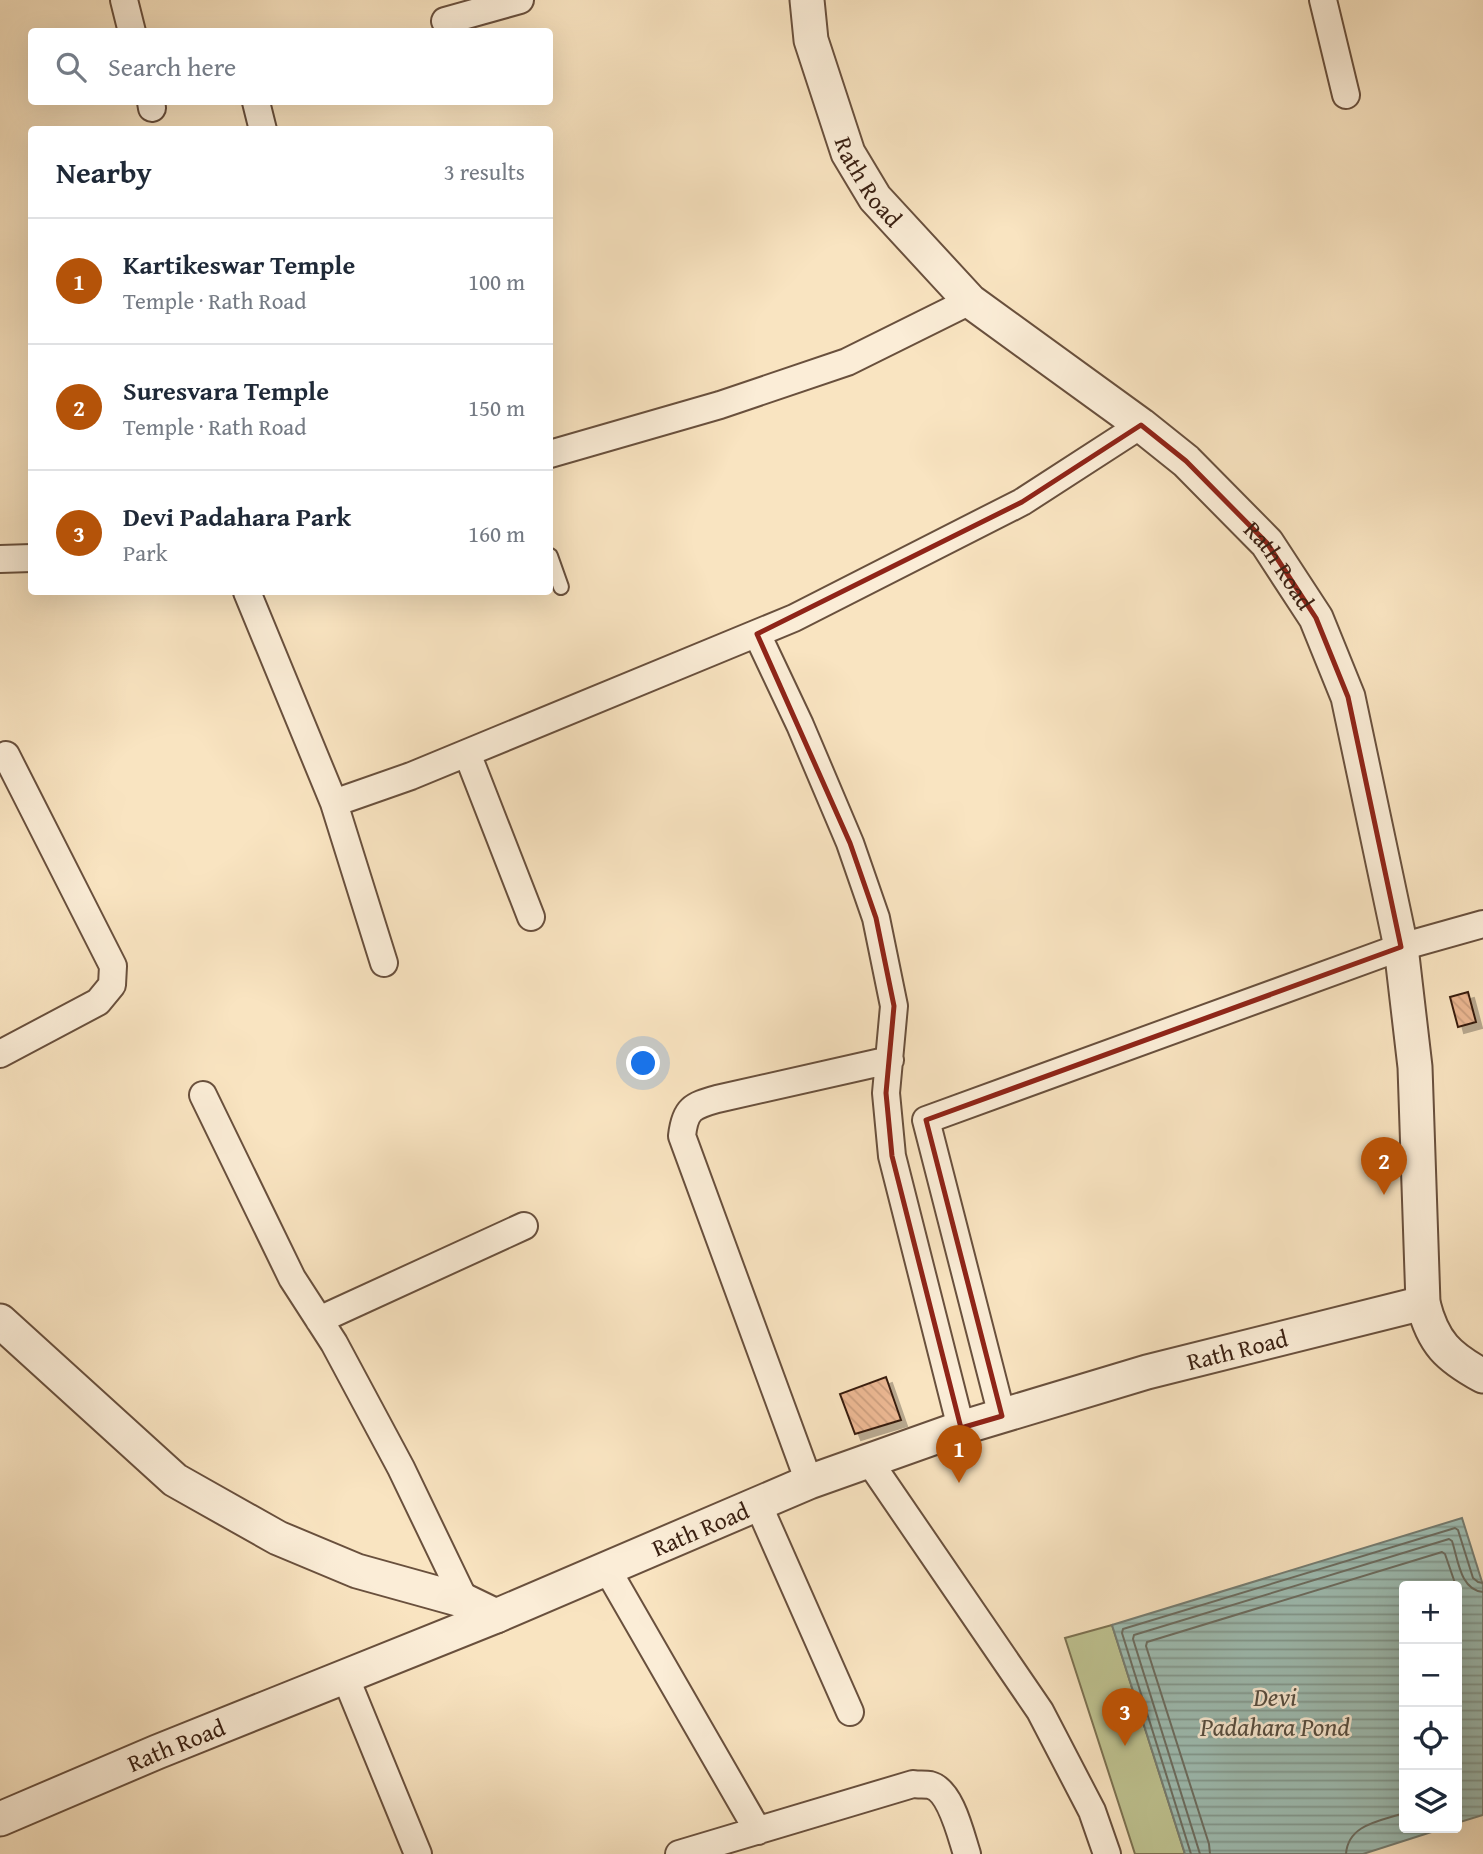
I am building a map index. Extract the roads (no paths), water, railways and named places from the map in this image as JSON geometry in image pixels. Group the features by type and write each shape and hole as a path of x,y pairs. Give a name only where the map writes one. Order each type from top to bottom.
{"street":[{"path":"124,0 131,28"},
{"path":"445,22 520,0"},
{"name":"Rath Road","path":"807,0 811,40 848,153 875,198 970,300 1186,461 1267,543 1316,618 1348,697 1401,947 1415,1067 1423,1303 1429,1329 1454,1360 1483,1376"},
{"path":"1323,0 1346,95"},
{"path":"257,105 262,126"},
{"path":"553,453 720,405 847,362 970,300"},
{"path":"334,803 467,753 794,618 1022,502 1141,425"},
{"path":"0,559 28,558"},
{"path":"248,595 334,803 384,963"},
{"path":"757,634 800,725 850,843 876,918 894,1006 886,1093 892,1156 961,1428"},
{"path":"467,753 531,917"},
{"path":"0,1054 98,1002 112,985 113,966 6,755"},
{"path":"1002,1416 926,1120 1401,947 1483,924"},
{"path":"809,1482 682,1136 684,1118 695,1105 890,1060"},
{"path":"203,1095 292,1278 334,1343 401,1468 465,1601"},
{"path":"318,1320 524,1226"},
{"name":"Rath Road","path":"0,1819 157,1752 496,1616 809,1482 961,1428 1147,1372 1423,1303"},
{"path":"0,1321 175,1480 278,1538 357,1571 465,1601 496,1616"},
{"path":"869,1461 1040,1711 1092,1811 1107,1854"},
{"path":"758,1504 850,1712"},
{"path":"607,1569 758,1830"},
{"path":"345,1676 418,1854"},
{"path":"679,1854 913,1784 932,1785 942,1792 950,1804 967,1854"}],"lane":[{"path":"553,564 561,587"}],"water":[{"name":"Devi Padahara Pond","path":"1462,1518 1483,1585 1483,1815 1462,1821 1462,1581 1399,1581 1399,1833 1428,1833 1363,1854 1185,1854 1112,1625"}],"place":[{"name":"Suresvara Temple","path":"1384,1195"},
{"name":"Kartikeswar Temple","path":"959,1483"},
{"name":"Devi Padahara Park","path":"1125,1746"}]}
